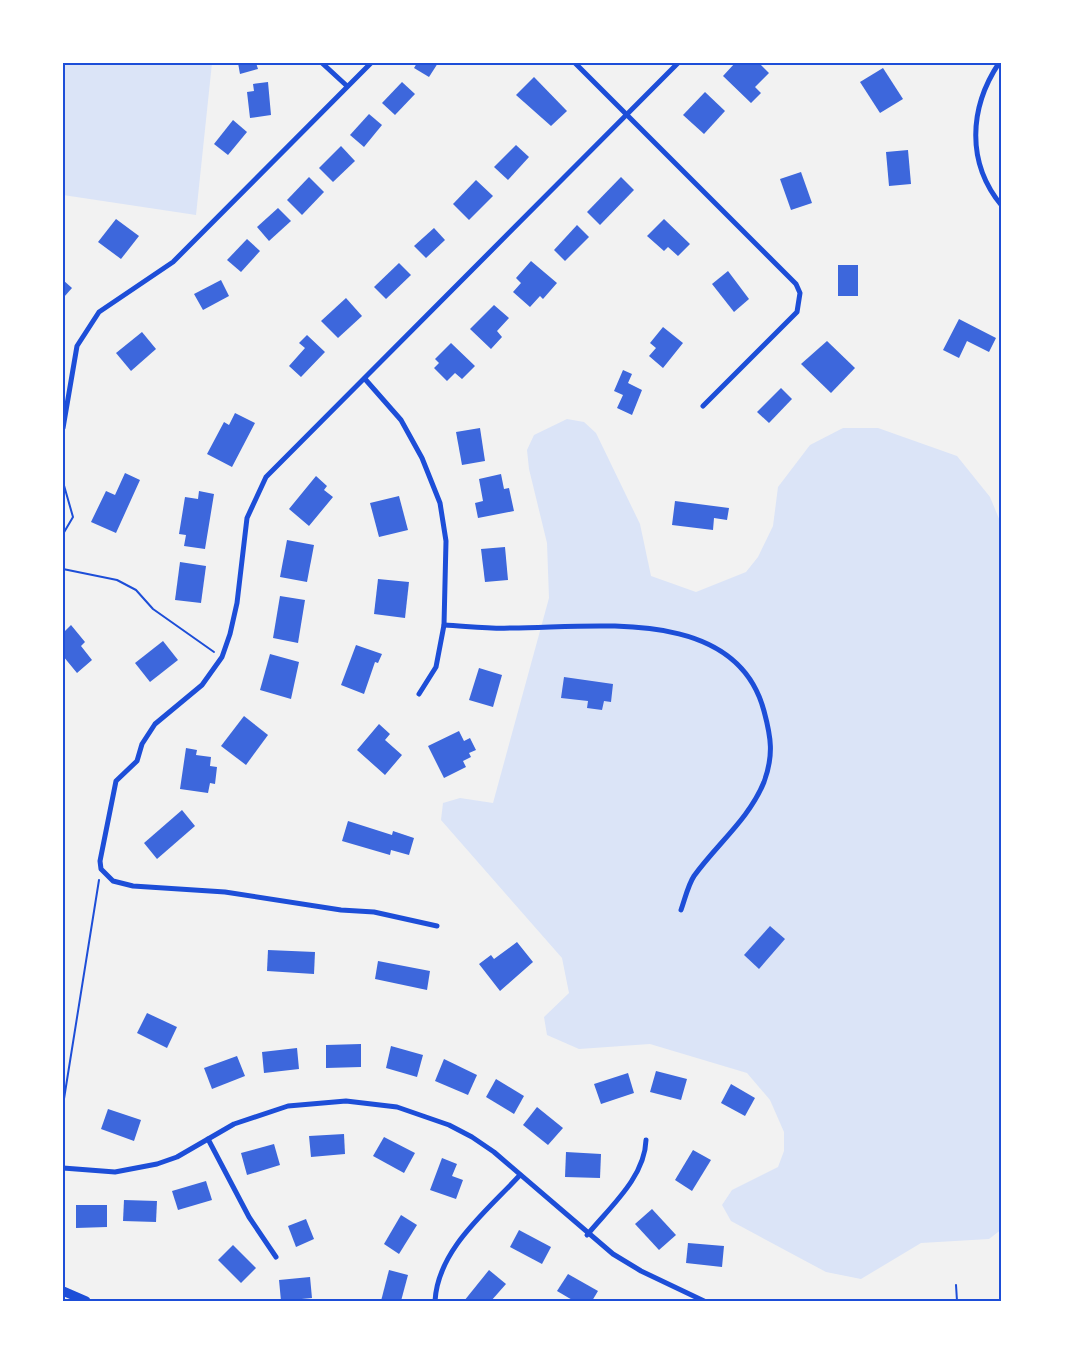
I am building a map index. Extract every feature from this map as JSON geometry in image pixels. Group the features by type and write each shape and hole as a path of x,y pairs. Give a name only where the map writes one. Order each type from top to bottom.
{"highway":[{"path":"63,1291 86,1301"}],"street":[{"path":"322,63 347,86"},
{"path":"63,428 77,346 99,312 173,262 371,63"},
{"path":"575,63 796,284 800,293 797,312 704,406"},
{"path":"437,926 375,912 341,910 225,892 133,886 113,880 100,868 116,781 137,761 142,744 154,724 201,686 222,657 237,603 247,518 266,477 678,63"},
{"path":"999,63 984,93 975,134 980,168 986,183 1002,206"},
{"path":"365,379 401,420 422,458 440,503 446,541 444,625 436,668 419,694"},
{"path":"444,625 511,628 592,624 676,632 728,654 760,693 773,742 764,782 742,820 693,878 681,910"},
{"path":"63,1168 115,1172 137,1170 177,1156 234,1124 281,1107 318,1102 370,1102 414,1112 449,1125 494,1152 587,1235 640,1271 704,1301"},
{"path":"208,1139 249,1217 276,1257"},
{"path":"587,1235 637,1174 643,1162 646,1140"},
{"path":"435,1301 440,1276 458,1243 520,1175"}],"lane":[{"path":"956,1285 957,1301"}],"path":[{"path":"63,483 73,517 63,534"},
{"path":"63,569 117,580 136,590 153,609 222,657"},
{"path":"63,1105 100,868"}],"shaded area":[{"path":"63,63 212,63 196,215 63,195"},
{"path":"567,419 584,422 596,433 640,524 651,576 696,592 746,572 758,557 773,526 778,487 810,445 843,428 878,428 957,456 990,497 1002,526 1002,980 999,989 1002,1013 1002,1229 989,1239 921,1243 861,1279 826,1272 731,1221 722,1205 732,1190 778,1167 784,1151 784,1132 770,1100 747,1073 650,1044 579,1049 547,1035 544,1017 569,993 562,958 441,820 443,803 460,798 493,803 549,598 547,543 529,469 527,450 534,435"}],"building":[{"path":"238,63 256,63 258,69 240,74"},
{"path":"417,63 438,63 429,77 414,68"},
{"path":"735,63 759,63 769,73 755,87 761,93 751,103 723,76"},
{"path":"883,68 903,99 880,113 860,82"},
{"path":"534,77 567,111 551,126 516,95"},
{"path":"268,82 271,115 250,118 247,92 254,91 253,84"},
{"path":"402,82 415,94 395,115 382,103"},
{"path":"705,92 725,111 704,134 683,115"},
{"path":"369,114 382,125 364,147 350,135"},
{"path":"233,120 247,132 228,155 214,144"},
{"path":"516,145 529,157 508,180 494,167"},
{"path":"341,146 355,161 333,182 319,168"},
{"path":"908,150 911,184 889,186 886,152"},
{"path":"801,172 812,203 791,210 780,179"},
{"path":"309,177 324,192 302,215 287,200"},
{"path":"621,177 634,190 600,225 587,212"},
{"path":"476,180 493,196 469,220 453,204"},
{"path":"278,208 291,221 269,241 257,227"},
{"path":"116,219 139,236 121,259 98,242"},
{"path":"664,219 690,244 678,256 668,247 664,251 647,236"},
{"path":"577,225 589,237 565,261 554,250"},
{"path":"434,228 445,240 426,258 414,246"},
{"path":"247,239 260,251 241,272 227,260"},
{"path":"531,261 557,283 543,299 540,296 530,307 513,292 521,283 516,278"},
{"path":"399,263 411,275 386,299 374,287"},
{"path":"838,265 858,265 858,296 838,296"},
{"path":"728,271 749,299 734,312 712,284"},
{"path":"63,280 72,288 64,297 63,295"},
{"path":"221,280 229,296 203,310 194,294"},
{"path":"346,298 362,316 338,338 321,321"},
{"path":"494,305 509,318 497,331 502,337 491,349 470,329"},
{"path":"959,319 996,338 989,352 967,341 959,358 943,350"},
{"path":"663,327 683,343 663,368 649,356 656,348 650,343"},
{"path":"142,332 156,349 131,371 116,353"},
{"path":"307,335 325,352 301,377 289,366 305,348 299,343"},
{"path":"827,341 855,368 831,393 801,364"},
{"path":"451,343 475,366 462,379 455,373 447,381 434,368 439,363 435,359"},
{"path":"623,370 632,374 628,383 642,390 632,415 617,408 623,395 614,391"},
{"path":"781,388 792,399 769,423 757,412"},
{"path":"235,413 255,423 232,467 207,454 224,422 229,425"},
{"path":"480,428 485,461 462,465 456,432"},
{"path":"125,473 140,480 116,533 91,522 106,491 115,495"},
{"path":"501,474 504,489 509,488 514,511 478,518 475,503 483,501 479,479"},
{"path":"316,476 327,486 324,490 333,497 309,526 289,509"},
{"path":"199,491 214,494 205,549 184,546 186,535 179,534 185,497 198,499"},
{"path":"399,496 408,530 379,537 370,503"},
{"path":"675,501 729,508 727,520 714,518 713,530 672,525"},
{"path":"287,540 314,545 307,582 280,577"},
{"path":"505,547 508,580 485,582 481,549"},
{"path":"180,562 206,566 201,603 175,600"},
{"path":"378,579 409,582 405,618 374,614"},
{"path":"280,596 305,600 298,643 273,638"},
{"path":"71,625 85,642 81,646 92,660 77,673 63,656 63,633"},
{"path":"163,641 178,660 150,682 135,663"},
{"path":"356,645 382,654 378,663 375,662 364,694 341,685"},
{"path":"270,654 299,662 291,699 260,690"},
{"path":"479,668 502,675 493,707 469,700"},
{"path":"564,677 613,684 611,702 604,701 602,710 587,708 588,701 561,698"},
{"path":"244,716 268,735 246,765 221,746"},
{"path":"379,724 390,734 385,740 402,755 385,775 357,750"},
{"path":"459,731 464,741 470,738 476,750 469,753 471,757 463,761 466,767 444,778 428,746"},
{"path":"186,748 197,750 196,755 211,757 210,766 217,767 215,784 210,783 208,793 180,789"},
{"path":"182,810 195,826 157,859 144,843"},
{"path":"348,821 392,835 393,831 414,838 409,855 391,850 390,855 342,841"},
{"path":"770,926 785,939 759,969 744,955"},
{"path":"517,942 533,962 500,991 479,964 491,955 494,959"},
{"path":"268,950 315,952 314,974 267,971"},
{"path":"378,961 430,971 427,990 375,979"},
{"path":"147,1013 177,1027 167,1048 137,1033"},
{"path":"361,1044 361,1067 326,1068 326,1045"},
{"path":"391,1046 423,1055 417,1077 386,1068"},
{"path":"297,1048 299,1069 264,1073 262,1052"},
{"path":"237,1056 245,1076 212,1089 204,1068"},
{"path":"444,1059 477,1075 468,1095 435,1081"},
{"path":"656,1071 687,1079 681,1100 650,1092"},
{"path":"628,1073 634,1093 601,1104 594,1084"},
{"path":"496,1079 524,1096 514,1114 486,1097"},
{"path":"731,1084 755,1098 745,1116 721,1103"},
{"path":"537,1107 563,1128 548,1145 523,1125"},
{"path":"108,1109 141,1120 134,1141 101,1129"},
{"path":"344,1134 345,1154 311,1157 309,1136"},
{"path":"384,1137 415,1153 404,1173 373,1156"},
{"path":"274,1144 280,1165 247,1175 241,1153"},
{"path":"693,1150 711,1160 692,1191 675,1180"},
{"path":"566,1152 601,1154 600,1178 565,1177"},
{"path":"442,1158 457,1164 452,1176 463,1180 456,1199 430,1190"},
{"path":"206,1181 212,1200 178,1210 172,1191"},
{"path":"124,1200 157,1201 156,1222 123,1221"},
{"path":"76,1205 107,1205 107,1227 76,1228"},
{"path":"652,1209 676,1235 659,1250 635,1224"},
{"path":"401,1215 417,1225 399,1254 384,1244"},
{"path":"306,1219 314,1239 296,1247 288,1226"},
{"path":"519,1230 551,1247 542,1264 510,1247"},
{"path":"688,1243 724,1246 722,1267 686,1263"},
{"path":"233,1245 256,1268 241,1283 218,1260"},
{"path":"389,1270 408,1275 401,1301 381,1301"},
{"path":"489,1270 506,1284 491,1301 464,1301"},
{"path":"568,1274 598,1291 592,1301 574,1301 557,1291"},
{"path":"310,1277 312,1298 281,1301 279,1280"}]}
